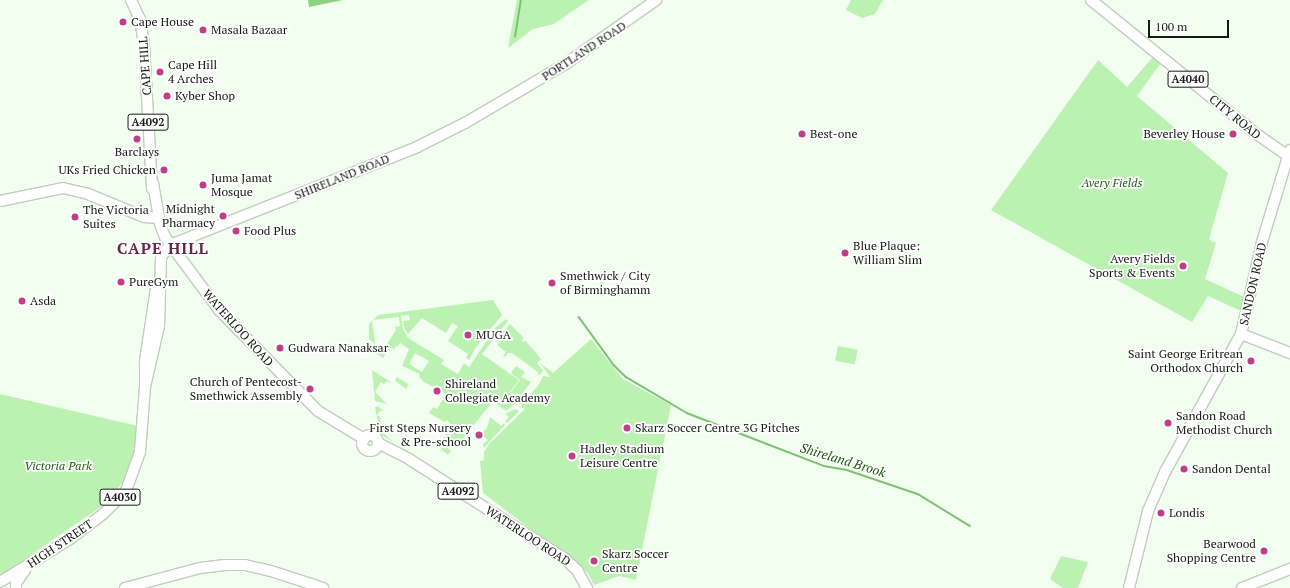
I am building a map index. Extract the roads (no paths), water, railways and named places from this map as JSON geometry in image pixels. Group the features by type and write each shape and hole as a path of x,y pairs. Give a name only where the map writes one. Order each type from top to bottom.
{"main road":[{"name":"CAPE HILL","path":"131,0 140,19 144,44 156,231 168,247"},
{"name":"PORTLAND ROAD","path":"509,98 599,43 656,0"},
{"name":"CITY ROAD","path":"1091,0 1252,130 1289,153"},
{"name":"SHIRELAND ROAD","path":"168,247 417,147 509,98"},
{"name":"SANDON ROAD","path":"1129,588 1148,511 1165,472 1241,334 1262,242 1289,153"},
{"path":"0,201 63,188 88,194 142,217 156,218"},
{"name":"A4030","path":"151,346 159,320 161,257 168,247"},
{"name":"WATERLOO ROAD","path":"168,247 240,334 315,408 364,439 363,445 368,450 374,449 378,443 409,459 564,558 578,570 587,588"},
{"name":"A4030","path":"150,332 156,286 161,273"},
{"path":"151,346 150,332 159,320"},
{"path":"1241,334 1290,353"},
{"name":"HIGH STREET","path":"0,582 28,567 103,514 126,491 140,452 151,346"},
{"path":"125,588 200,568 225,565 245,566 271,571 323,588"},
{"name":"A4030","path":"16,588 16,583 28,567"},
{"path":"1242,588 1290,569"},
{"path":"0,587 7,588"}],"waterway":[{"name":"Shireland Brook","path":"515,37 521,0"},
{"name":"Shireland Brook","path":"579,317 614,365 626,377 687,413 824,466 847,470 918,494 970,526"}],"place":[{"name":"Cape House","path":"123,22"},
{"name":"Masala Bazaar","path":"203,30"},
{"name":"Cape Hill 4 Arches","path":"160,72"},
{"name":"Kyber Shop","path":"167,96"},
{"name":"Best-one","path":"802,134"},
{"name":"Beverley House","path":"1233,134"},
{"name":"Barclays","path":"137,139"},
{"name":"UKs Fried Chicken","path":"164,170"},
{"name":"Juma Jamat Mosque","path":"203,185"},
{"name":"Midnight Pharmacy","path":"223,216"},
{"name":"The Victoria Suites","path":"75,217"},
{"name":"Food Plus","path":"236,231"},
{"name":"Blue Plaque: William Slim","path":"845,253"},
{"name":"Avery Fields Sports & Events","path":"1183,266"},
{"name":"PureGym","path":"121,282"},
{"name":"Smethwick / City of Birminghamm","path":"552,283"},
{"name":"Asda","path":"22,301"},
{"name":"MUGA","path":"468,335"},
{"name":"Gudwara Nanaksar","path":"280,348"},
{"name":"Saint George Eritrean Orthodox Church","path":"1251,361"},
{"name":"Church of Pentecost- Smethwick Assembly","path":"310,389"},
{"name":"Shireland Collegiate Academy","path":"437,391"},
{"name":"Sandon Road Methodist Church","path":"1168,423"},
{"name":"Skarz Soccer Centre 3G Pitches","path":"627,428"},
{"name":"First Steps Nursery & Pre-school","path":"479,435"},
{"name":"Hadley Stadium Leisure Centre","path":"572,456"},
{"name":"Sandon Dental","path":"1184,469"},
{"name":"Londis","path":"1161,513"},
{"name":"Bearwood Shopping Centre","path":"1264,551"},
{"name":"Skarz Soccer Centre","path":"594,561"}],"district":[{"name":"CAPE HILL","path":"163,248"}],"park label":[{"name":"Avery Fields","path":"1112,183"},
{"name":"Victoria Park","path":"58,466"}]}
